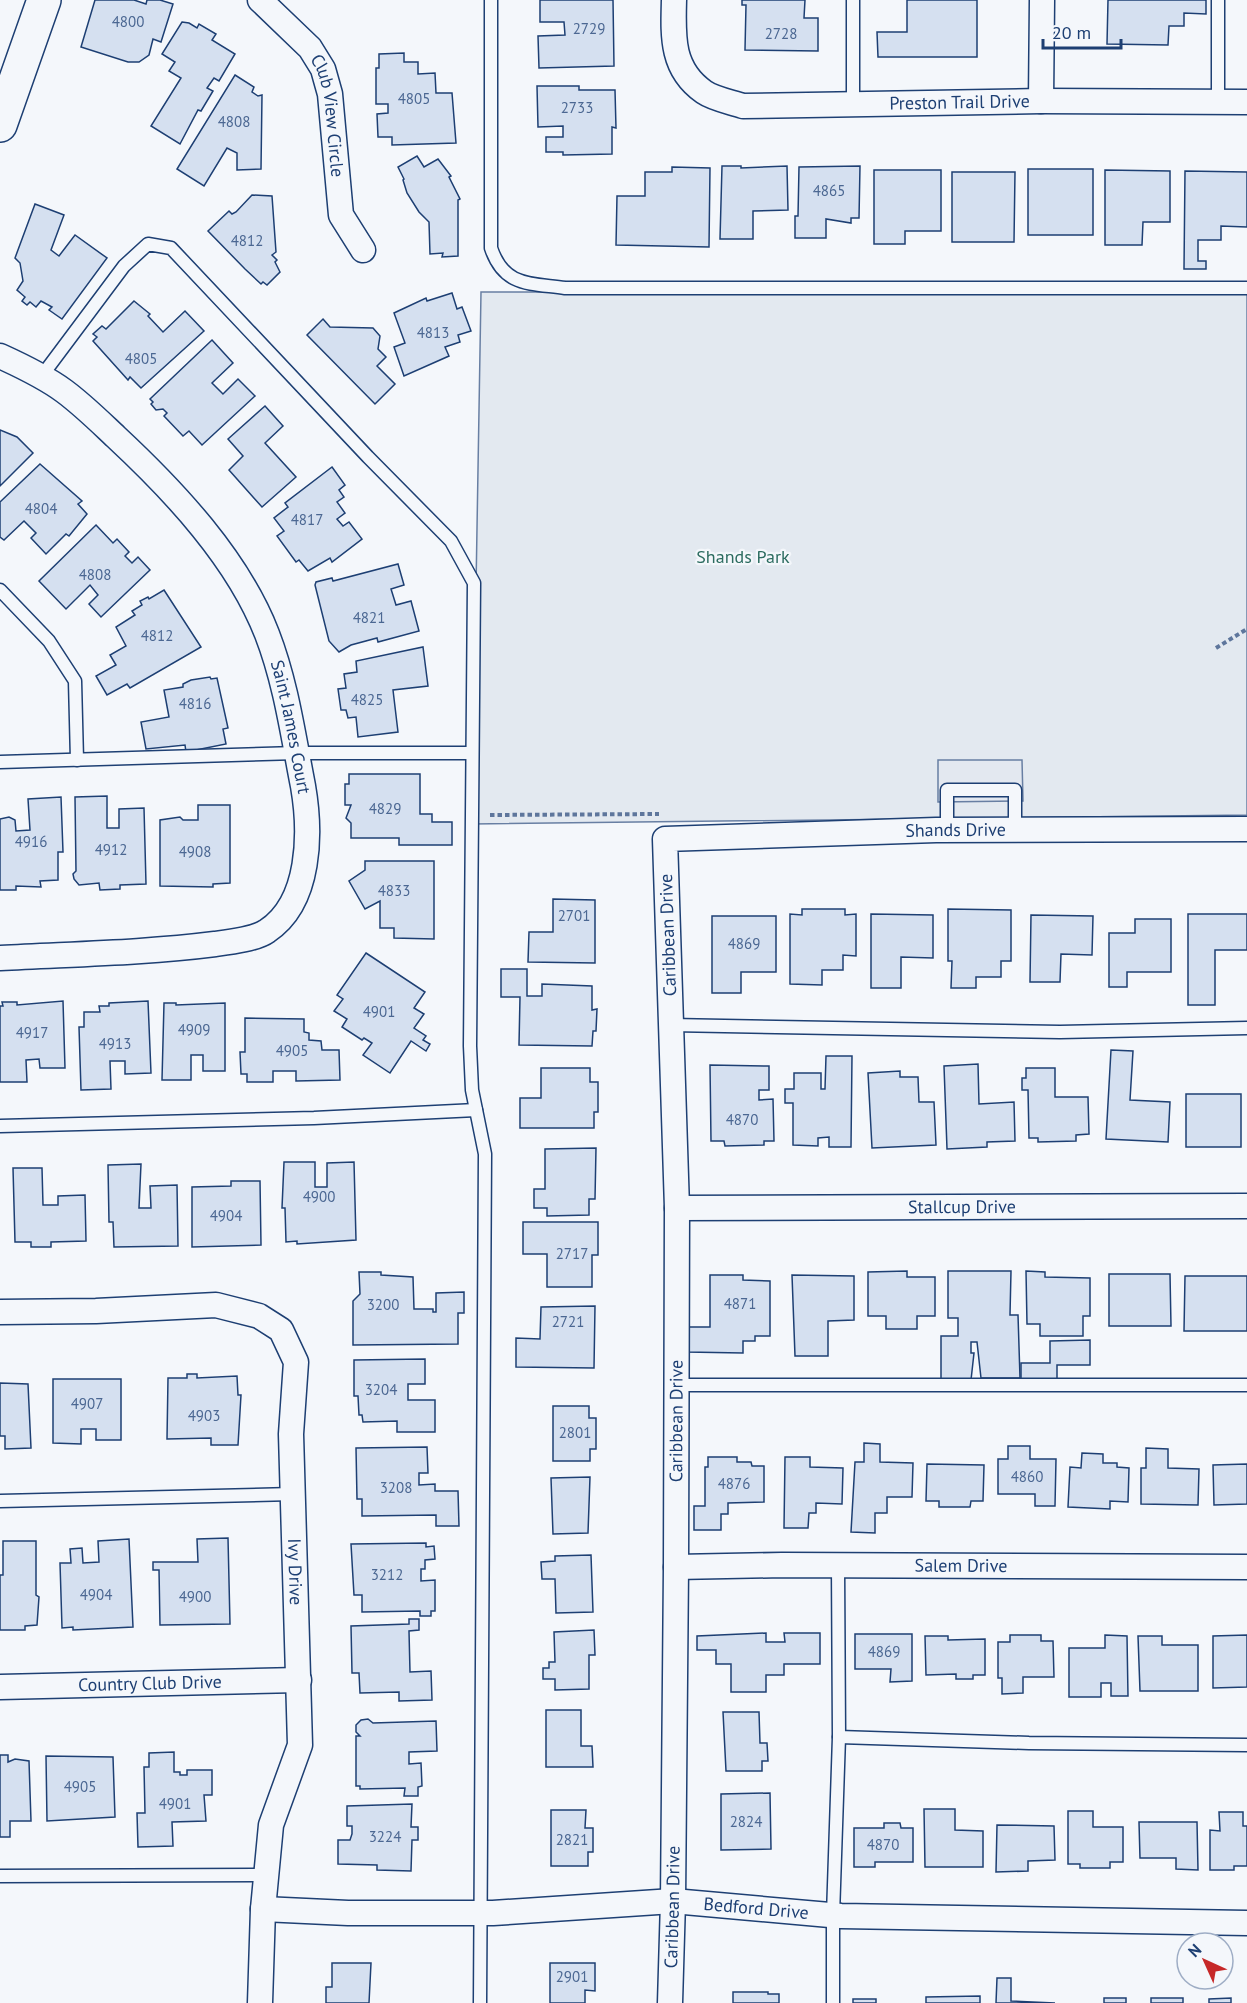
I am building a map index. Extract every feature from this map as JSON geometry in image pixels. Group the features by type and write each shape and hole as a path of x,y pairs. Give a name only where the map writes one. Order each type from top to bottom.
{"main road":[{"path":"0,125 44,0"}],"street":[{"name":"Club View Circle","path":"260,0 310,48 322,69 330,94 341,215 363,250"},
{"name":"Preston Trail Drive","path":"674,0 673,40 682,71 705,93 743,106 1041,100 1247,102"},
{"path":"1041,100 1042,0"},
{"name":"Saint James Court","path":"0,356 64,391 153,471 226,560 251,599 267,633 284,686 307,809 306,865 297,892 284,916 266,932 233,941 180,948 0,957"},
{"name":"Shands Drive","path":"665,839 947,830 1247,829"},
{"name":"Caribbean Drive","path":"665,839 677,1208 676,1567 670,2003"},
{"name":"Stallcup Drive","path":"677,1208 1247,1206"},
{"name":"Ivy Drive","path":"0,1312 96,1311 216,1305 259,1316 281,1330 296,1362 291,1434 300,1745 271,1825 263,1909 260,2003"},
{"name":"Salem Drive","path":"676,1567 1247,1567"},
{"name":"Country Club Drive","path":"0,1687 298,1680"},
{"name":"Bedford Drive","path":"263,1909 348,1913 481,1914 673,1901 832,1915 1247,1923"}],"lane":[{"path":"491,0 491,248 496,264 504,273 521,281 565,288 1247,288"},
{"path":"853,0 853,104"},
{"path":"1218,0 1218,102"},
{"path":"41,377 124,266 148,244 171,248 368,457 451,541 474,583 470,1046 472,1090 485,1154 480,2003"},
{"path":"0,590 49,641 75,681 77,760"},
{"path":"0,762 297,753 471,753"},
{"path":"947,830 947,790 1016,790 1015,830"},
{"path":"671,1025 1060,1032 1247,1028"},
{"path":"0,1126 314,1118 476,1110"},
{"path":"677,1385 1247,1385"},
{"path":"0,1501 293,1494"},
{"path":"833,2003 832,1915 839,1737 838,1566"},
{"path":"839,1737 1029,1743 1247,1745"},
{"path":"0,1876 266,1875"}],"path":[{"path":"1216,648 1247,628"}],"green space":[{"name":"Shands Park","path":"481,292 1247,293 1247,815 472,824"}],"shaded area":[{"path":"938,760 1022,760 1023,801 938,802"}],"building":[{"path":"95,0 134,0 146,4 147,0 160,0 173,4 161,42 153,39 149,55 139,62 128,62 81,47"},
{"path":"540,0 613,0 614,66 539,68 538,36 565,35 564,22 540,22"},
{"path":"742,0 805,0 804,18 818,18 818,51 745,50 746,5 742,5"},
{"path":"907,0 977,0 977,57 878,57 877,32 907,32"},
{"path":"1108,0 1206,0 1206,14 1184,13 1184,26 1169,26 1168,45 1107,44"},
{"path":"182,22 197,28 199,24 216,34 212,40 235,54 219,81 214,78 207,88 213,91 201,111 198,110 180,144 151,126 181,78 169,71 175,62 162,54"},
{"path":"404,53 404,62 418,62 418,74 435,73 436,93 452,93 456,143 392,145 392,137 378,137 377,114 388,113 388,104 376,104 376,68 379,68 379,54"},
{"path":"235,75 254,87 252,92 258,96 262,95 261,169 237,170 237,153 227,148 204,186 177,169"},
{"path":"537,86 579,86 579,90 615,90 616,128 612,127 612,154 563,155 563,152 546,152 546,137 563,137 563,126 538,127"},
{"path":"417,156 424,167 438,159 451,176 449,177 460,199 458,200 458,256 442,257 443,253 430,254 429,222 419,212 407,193 398,167"},
{"path":"722,166 741,166 741,168 787,166 788,210 753,211 753,239 720,239"},
{"path":"860,166 859,218 851,218 851,223 826,219 826,238 795,238 799,167"},
{"path":"672,167 710,168 709,247 616,245 617,196 645,196 645,172 672,172"},
{"path":"1028,169 1093,169 1093,235 1028,235"},
{"path":"874,170 941,170 941,231 905,231 905,244 874,244"},
{"path":"1105,170 1170,171 1170,222 1143,222 1142,245 1105,245"},
{"path":"1185,171 1247,172 1247,227 1221,226 1221,240 1198,240 1198,261 1206,261 1206,269 1184,269"},
{"path":"952,172 1015,172 1014,242 952,242"},
{"path":"252,195 272,196 276,252 272,255 277,260 275,262 280,272 267,285 263,282 261,284 208,231 229,211 232,214 236,212"},
{"path":"35,204 64,215 51,250 59,256 75,235 107,258 62,319 49,310 52,307 41,301 36,307 30,302 27,305 22,301 25,297 17,290 23,281 20,263 15,258"},
{"path":"452,293 457,309 462,307 471,331 458,335 460,342 445,347 449,356 404,376 394,347 405,343 394,313 426,298 427,301"},
{"path":"134,301 150,314 148,316 163,332 185,311 204,331 141,388 130,377 128,380 93,341 97,337 93,334 102,326 106,329"},
{"path":"323,319 330,327 373,328 380,336 378,349 386,357 377,366 395,384 375,404 307,335"},
{"path":"212,340 233,363 212,383 223,394 238,379 255,396 202,445 189,431 183,436 164,416 167,413 163,409 156,410 150,399"},
{"path":"265,406 283,426 265,443 296,477 262,507 229,470 243,456 228,439"},
{"path":"0,430 17,437 33,453 0,486"},
{"path":"40,464 82,501 78,504 87,514 69,536 66,534 46,554 31,538 36,533 24,521 4,540 0,537 0,502"},
{"path":"332,467 345,485 339,490 344,497 337,502 345,513 337,519 343,526 349,522 362,539 332,562 330,558 308,571 299,560 296,562 277,536 284,531 274,518 288,507 285,503"},
{"path":"96,525 113,543 117,539 129,552 125,556 132,563 138,557 150,570 101,617 89,604 98,595 90,585 66,609 39,581"},
{"path":"398,564 404,585 391,589 396,605 411,601 419,631 378,642 377,638 351,645 339,652 329,641 316,582 332,578 333,581"},
{"path":"164,590 201,647 130,688 127,684 107,695 96,676 116,665 110,655 126,646 116,627 135,615 132,611 142,605 140,601 148,597 149,599"},
{"path":"423,647 428,686 393,690 398,732 358,737 356,717 348,718 346,710 341,710 338,689 346,688 344,674 357,672 356,661"},
{"path":"210,677 211,679 217,678 228,728 223,729 226,744 186,752 185,745 146,749 141,722 169,717 164,690 183,687 183,684 191,680"},
{"path":"349,774 420,774 420,814 432,814 432,822 452,822 452,845 399,845 399,838 351,838 351,823 346,818 351,805 345,805 345,784 349,784"},
{"path":"107,796 107,828 119,828 119,809 144,808 146,884 120,885 120,889 100,890 99,883 79,885 74,879 73,874 76,871 75,797"},
{"path":"61,797 63,852 58,852 58,880 40,881 41,887 16,886 16,890 0,890 0,819 9,817 15,820 16,831 30,830 28,799"},
{"path":"198,805 230,805 230,883 213,884 213,887 160,886 160,820 180,817 183,820 198,820"},
{"path":"365,861 434,861 434,939 394,938 394,928 380,928 380,901 365,909 349,881 365,870"},
{"path":"553,899 595,900 595,963 528,962 529,932 553,932"},
{"path":"802,909 845,909 845,915 856,914 856,956 843,955 843,970 822,970 822,985 790,984 790,914 802,915"},
{"path":"948,909 1011,910 1011,961 1001,961 1001,977 976,977 976,988 951,988 952,961 948,961"},
{"path":"871,914 933,915 933,958 901,957 901,988 871,988"},
{"path":"1188,914 1247,914 1247,950 1215,950 1215,1005 1188,1005"},
{"path":"1031,915 1093,916 1092,955 1061,954 1060,982 1030,982"},
{"path":"712,916 776,916 776,972 741,972 741,993 712,993"},
{"path":"1135,919 1171,919 1171,972 1127,972 1127,987 1109,987 1109,933 1135,933"},
{"path":"366,953 425,992 414,1008 424,1014 414,1028 426,1036 423,1040 430,1044 426,1051 411,1041 390,1073 363,1055 372,1043 364,1038 362,1040 342,1027 347,1019 334,1011 343,999 337,995"},
{"path":"501,969 527,969 527,996 542,996 542,984 592,986 592,1010 597,1009 596,1031 593,1031 592,1046 519,1045 520,997 501,997"},
{"path":"63,1001 65,1068 40,1068 39,1059 26,1060 27,1082 0,1082 0,1006 3,1006 2,1002 17,1002 17,1005"},
{"path":"148,1001 151,1073 125,1074 125,1061 110,1061 111,1089 81,1090 79,1027 84,1027 84,1012 100,1012 99,1006 109,1006 109,1003"},
{"path":"164,1003 176,1003 176,1005 225,1003 225,1071 203,1071 203,1055 191,1055 191,1080 162,1080"},
{"path":"245,1018 304,1019 304,1032 309,1033 309,1040 321,1041 322,1050 339,1050 340,1080 296,1081 296,1071 273,1071 273,1082 247,1082 247,1074 241,1074 240,1052 245,1052"},
{"path":"1111,1050 1133,1051 1130,1100 1170,1102 1168,1142 1106,1139"},
{"path":"826,1056 852,1056 851,1147 829,1147 829,1137 818,1138 818,1146 793,1145 793,1103 785,1103 785,1089 794,1089 794,1073 821,1073 821,1089 825,1089"},
{"path":"978,1064 979,1104 1014,1102 1015,1141 987,1142 987,1147 947,1149 944,1066"},
{"path":"710,1065 769,1066 769,1090 759,1090 759,1100 773,1099 774,1141 764,1141 764,1145 725,1146 724,1141 711,1141"},
{"path":"541,1068 590,1068 590,1082 598,1082 598,1112 594,1112 594,1128 520,1128 520,1098 541,1098"},
{"path":"1026,1068 1055,1068 1055,1097 1088,1097 1089,1134 1076,1135 1076,1141 1038,1142 1038,1138 1029,1138 1028,1090 1022,1090 1022,1078 1026,1078"},
{"path":"900,1071 900,1077 918,1077 919,1102 934,1102 936,1145 872,1148 868,1073"},
{"path":"1186,1094 1241,1094 1241,1147 1186,1147"},
{"path":"596,1148 595,1199 589,1199 589,1215 547,1216 547,1208 534,1208 534,1189 545,1189 545,1149"},
{"path":"284,1162 315,1162 315,1187 327,1187 327,1163 354,1162 356,1240 297,1244 297,1241 286,1242 285,1208 282,1208"},
{"path":"141,1164 139,1208 151,1208 150,1186 177,1185 178,1246 114,1247 113,1222 109,1222 108,1165"},
{"path":"13,1168 42,1168 43,1205 58,1205 58,1196 85,1195 86,1241 51,1242 51,1247 31,1247 31,1242 15,1242"},
{"path":"231,1181 260,1181 261,1245 192,1247 192,1187 231,1186"},
{"path":"523,1222 598,1222 598,1255 592,1255 592,1287 547,1287 547,1254 523,1254"},
{"path":"907,1271 907,1277 935,1277 935,1316 917,1316 917,1329 886,1329 886,1316 868,1316 868,1272"},
{"path":"948,1271 1011,1271 1010,1315 1018,1315 1020,1378 981,1378 977,1342 971,1342 971,1353 974,1353 971,1380 941,1380 941,1336 958,1336 958,1318 948,1318"},
{"path":"1026,1271 1045,1272 1045,1277 1090,1278 1090,1316 1083,1316 1083,1336 1040,1336 1040,1324 1027,1324"},
{"path":"359,1272 381,1272 381,1275 413,1277 414,1309 433,1309 433,1312 436,1312 436,1293 464,1292 464,1313 458,1313 458,1344 353,1345 353,1301 360,1294"},
{"path":"1109,1274 1170,1274 1171,1326 1109,1326"},
{"path":"710,1275 743,1275 743,1280 770,1281 770,1336 755,1336 755,1341 743,1341 743,1353 686,1352 686,1327 710,1327"},
{"path":"792,1275 854,1276 854,1320 828,1321 828,1356 795,1356"},
{"path":"1185,1276 1247,1276 1247,1331 1184,1331"},
{"path":"595,1306 594,1368 516,1367 516,1338 540,1339 541,1307"},
{"path":"1090,1340 1090,1365 1057,1365 1057,1382 1021,1383 1021,1363 1050,1363 1050,1341"},
{"path":"425,1359 425,1384 408,1384 408,1400 435,1400 435,1432 397,1432 397,1421 363,1422 362,1415 359,1415 358,1396 354,1396 354,1360"},
{"path":"187,1374 197,1374 197,1378 237,1376 238,1395 241,1395 238,1445 211,1445 211,1438 167,1439 168,1378 187,1378"},
{"path":"53,1379 121,1379 121,1440 96,1440 96,1429 81,1429 81,1444 53,1443"},
{"path":"0,1383 28,1384 31,1448 5,1449 5,1436 0,1436"},
{"path":"553,1406 589,1406 589,1418 596,1418 596,1449 590,1449 590,1461 553,1461"},
{"path":"864,1443 880,1444 880,1462 913,1463 912,1497 887,1497 887,1513 875,1513 875,1533 851,1532 855,1462 864,1462"},
{"path":"1008,1446 1030,1446 1030,1459 1056,1459 1055,1506 1035,1506 1035,1494 998,1494 998,1459 1008,1459"},
{"path":"427,1447 428,1473 419,1473 419,1485 435,1484 435,1491 458,1491 459,1526 436,1526 436,1515 362,1516 362,1499 357,1499 356,1448"},
{"path":"1146,1448 1168,1449 1168,1468 1199,1469 1198,1505 1141,1504 1141,1468 1146,1468"},
{"path":"1082,1453 1103,1454 1103,1463 1117,1463 1117,1467 1129,1468 1128,1502 1110,1501 1110,1509 1068,1507 1070,1467 1081,1468"},
{"path":"708,1457 737,1457 737,1462 751,1462 752,1466 764,1466 764,1502 728,1503 728,1514 721,1514 721,1530 694,1530 694,1506 705,1506 705,1467 708,1467"},
{"path":"785,1457 810,1457 810,1467 843,1468 842,1504 816,1503 816,1513 809,1513 808,1528 784,1528"},
{"path":"927,1464 984,1465 983,1501 971,1501 970,1507 939,1507 939,1501 926,1501"},
{"path":"1247,1464 1247,1504 1214,1505 1213,1465"},
{"path":"590,1477 588,1533 553,1534 551,1478"},
{"path":"228,1538 230,1624 160,1625 159,1570 153,1570 153,1562 198,1562 197,1539"},
{"path":"129,1539 133,1627 73,1630 73,1627 62,1628 60,1563 71,1563 70,1549 82,1548 83,1563 99,1562 98,1541"},
{"path":"3,1541 36,1541 36,1595 39,1597 37,1625 25,1626 25,1630 0,1630 0,1575 3,1575"},
{"path":"426,1543 426,1547 434,1546 435,1559 425,1560 425,1569 421,1569 421,1581 435,1580 435,1611 431,1611 431,1616 420,1616 420,1611 362,1612 362,1595 354,1595 351,1544"},
{"path":"591,1555 593,1612 556,1613 555,1579 542,1579 541,1562 555,1561 555,1556"},
{"path":"409,1619 419,1619 419,1630 409,1631 410,1672 431,1671 432,1700 399,1701 399,1692 360,1693 359,1673 352,1673 351,1626 409,1624"},
{"path":"594,1630 595,1655 589,1655 589,1689 555,1690 555,1679 543,1679 543,1668 549,1668 549,1662 555,1662 554,1632"},
{"path":"766,1633 766,1642 785,1642 784,1633 820,1633 820,1664 784,1664 784,1675 766,1675 766,1692 731,1692 731,1664 716,1664 716,1650 697,1650 697,1636"},
{"path":"855,1634 912,1634 912,1681 890,1682 891,1669 855,1669"},
{"path":"1010,1635 1041,1635 1041,1641 1053,1641 1054,1677 1023,1677 1023,1693 1002,1694 1002,1678 998,1678 998,1642 1010,1642"},
{"path":"1105,1635 1127,1636 1128,1696 1111,1696 1111,1683 1101,1683 1101,1697 1069,1697 1069,1648 1105,1648"},
{"path":"1247,1635 1247,1687 1213,1688 1213,1636"},
{"path":"925,1636 948,1636 948,1640 985,1639 985,1675 973,1675 973,1679 956,1679 956,1674 926,1675"},
{"path":"1138,1636 1162,1636 1162,1645 1198,1645 1198,1691 1140,1691"},
{"path":"546,1710 581,1710 581,1746 592,1746 593,1767 546,1767"},
{"path":"723,1712 759,1712 760,1743 767,1743 768,1761 762,1761 762,1771 726,1771"},
{"path":"368,1719 373,1723 436,1721 437,1751 409,1752 409,1764 421,1763 422,1786 418,1787 418,1796 404,1796 405,1788 360,1789 360,1786 356,1786 356,1736 360,1736 356,1732 356,1725 361,1720"},
{"path":"174,1752 174,1772 180,1772 180,1775 187,1775 187,1770 212,1770 212,1795 204,1795 206,1821 172,1822 173,1846 138,1847 137,1813 145,1813 144,1767 149,1767 149,1753"},
{"path":"0,1755 8,1755 8,1762 15,1759 29,1761 31,1821 10,1821 10,1837 0,1837"},
{"path":"46,1756 113,1757 115,1817 47,1821"},
{"path":"770,1793 771,1849 721,1850 721,1794"},
{"path":"412,1804 411,1827 418,1827 418,1840 412,1840 411,1871 377,1870 377,1865 338,1864 338,1840 350,1840 352,1834 352,1826 347,1826 347,1806"},
{"path":"924,1809 955,1809 955,1830 983,1831 983,1867 925,1867"},
{"path":"551,1810 586,1810 585,1828 593,1828 593,1852 588,1852 588,1866 551,1866"},
{"path":"1068,1811 1093,1811 1093,1827 1123,1827 1123,1862 1110,1862 1110,1868 1080,1868 1080,1864 1068,1864"},
{"path":"1219,1812 1243,1812 1243,1826 1247,1826 1247,1866 1234,1866 1234,1870 1210,1870 1210,1830 1220,1831"},
{"path":"1139,1822 1197,1822 1198,1870 1176,1869 1176,1858 1140,1858"},
{"path":"884,1823 900,1823 901,1828 913,1828 913,1862 875,1862 875,1867 854,1867 854,1828 884,1828"},
{"path":"997,1825 1054,1826 1055,1860 1028,1861 1028,1871 996,1872"},
{"path":"332,1963 371,1963 369,2003 326,2003 326,1987 332,1987"},
{"path":"550,1963 595,1963 595,1991 585,1990 585,2003 550,2003"},
{"path":"997,1978 1011,1978 1011,2001 1055,2003 996,2003"},
{"path":"733,1992 779,1994 779,2003 733,2003"},
{"path":"980,1996 980,2003 926,2003 926,1997"},
{"path":"1104,1998 1126,1998 1126,2003 1104,2003"},
{"path":"1151,1998 1183,1998 1183,2003 1151,2003"},
{"path":"1231,1998 1231,2003 1209,2003 1209,1999"},
{"path":"853,1999 876,1999 876,2003 853,2003"}]}
